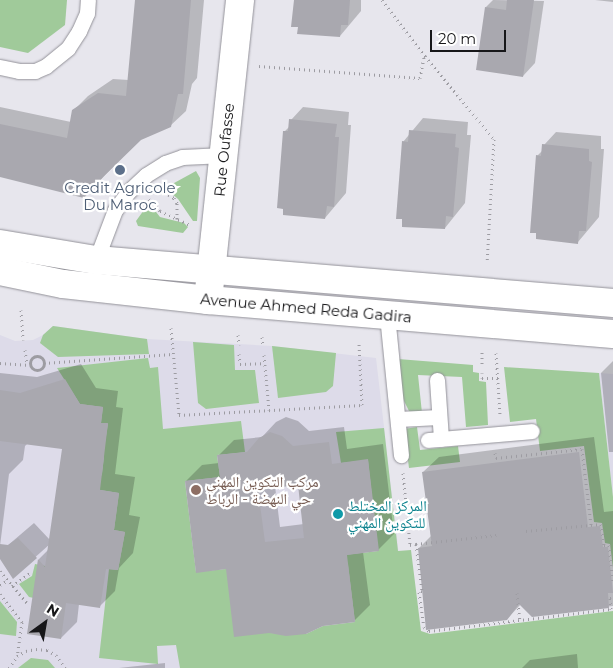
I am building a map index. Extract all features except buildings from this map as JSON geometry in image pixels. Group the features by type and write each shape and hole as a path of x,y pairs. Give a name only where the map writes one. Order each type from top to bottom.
{"main road":[{"name":"Rue Oufasse","path":"208,300 240,0"},
{"name":"Avenue Ahmed Reda Gadira","path":"0,244 96,260 613,303"},
{"name":"Avenue Ahmed Reda Gadira","path":"0,271 62,284 208,300 613,334"}],"lane":[{"path":"0,67 19,71 35,71 46,66 68,48 79,31 87,12 88,0"},
{"path":"96,260 115,210 129,191 146,175 165,163 182,157 224,155"},
{"path":"387,315 402,455"},
{"path":"437,380 439,417 434,440 532,431"},
{"path":"398,419 439,417"}],"path":[{"path":"382,0 425,56 494,139 487,263"},
{"path":"234,64 420,78 425,56"},
{"path":"143,204 164,184"},
{"path":"159,188 174,198 177,203 179,210 176,219"},
{"path":"149,198 160,211 195,227"},
{"path":"21,310 23,340"},
{"path":"171,328 179,416 362,405 359,344"},
{"path":"238,335 239,345"},
{"path":"262,337 263,346"},
{"path":"25,350 29,364 36,370 43,367 44,364 173,354"},
{"path":"482,352 482,365"},
{"path":"496,353 498,378 496,458 582,449 591,525"},
{"path":"239,354 240,364 265,363"},
{"path":"264,355 270,410"},
{"path":"29,364 37,356 40,357 44,364"},
{"path":"0,363 29,364"},
{"path":"482,373 482,378 498,378"},
{"path":"402,455 410,545 496,535"},
{"path":"526,531 601,524 604,546 608,545 613,581"},
{"path":"416,544 422,591 419,592 424,627 429,631 611,609 610,598 613,597"},
{"path":"0,571 27,603"},
{"path":"12,586 32,572"},
{"path":"0,585 8,580"},
{"path":"517,593 520,620"},
{"path":"0,594 22,622 17,656"},
{"path":"9,668 17,656 26,650 46,650 56,655 65,668"}],"shaded area":[{"name":"مركب التكوين المهني حي النهضة - الرباط","path":"53,326 147,339 272,346 376,358 412,668 0,668 0,335 15,341 33,340 43,335"},
{"path":"599,373 613,374 613,497 608,453"}],"green space":[{"path":"0,0 67,0 65,25 28,53 0,47"},
{"path":"196,171 200,178 197,221 193,221 178,199 165,188"},
{"path":"149,203 160,217 184,223 188,227 183,233 138,226 136,221"},
{"path":"53,326 147,339 149,354 58,357 40,343 43,335"},
{"path":"193,342 234,345 235,370 255,370 259,403 206,409 198,403"},
{"path":"272,346 336,353 333,386 326,392 278,398"},
{"path":"148,358 150,368 158,367 163,429 241,421 245,452 217,455 220,477 185,481 196,572 255,566 269,633 306,634 323,626 355,622 348,565 320,558 378,551 368,460 341,463 336,432 384,428 398,551 411,550 421,631 430,634 613,611 613,668 180,668 176,645 157,646 158,664 99,658 109,569 118,570 125,532 114,530 119,493 95,489 102,474 104,457 99,456 105,442 108,424 101,423 103,407 80,404 57,368"},
{"path":"398,359 473,365 473,372 479,373 479,381 486,382 488,425 466,427 462,377 418,375 422,413 410,413 402,397"},
{"path":"504,367 599,373 613,497 613,568 610,544 605,543 602,523 594,522 584,446 540,451 536,419 510,422"},
{"path":"417,427 420,450 458,446 460,462 409,468 404,429"},
{"path":"35,564 45,566 39,599 29,597 19,584 32,576"},
{"path":"0,601 17,622 16,636 0,634"},
{"path":"31,658 48,660 55,668 18,668"}],"place":[{"name":"Credit Agricole Du Maroc","path":"120,170"},
{"name":"مركب التكوين المهني حي النهضة - الرباط","path":"196,490"},
{"name":"المركز المختلط للتكوين المهني","path":"338,514"}]}
